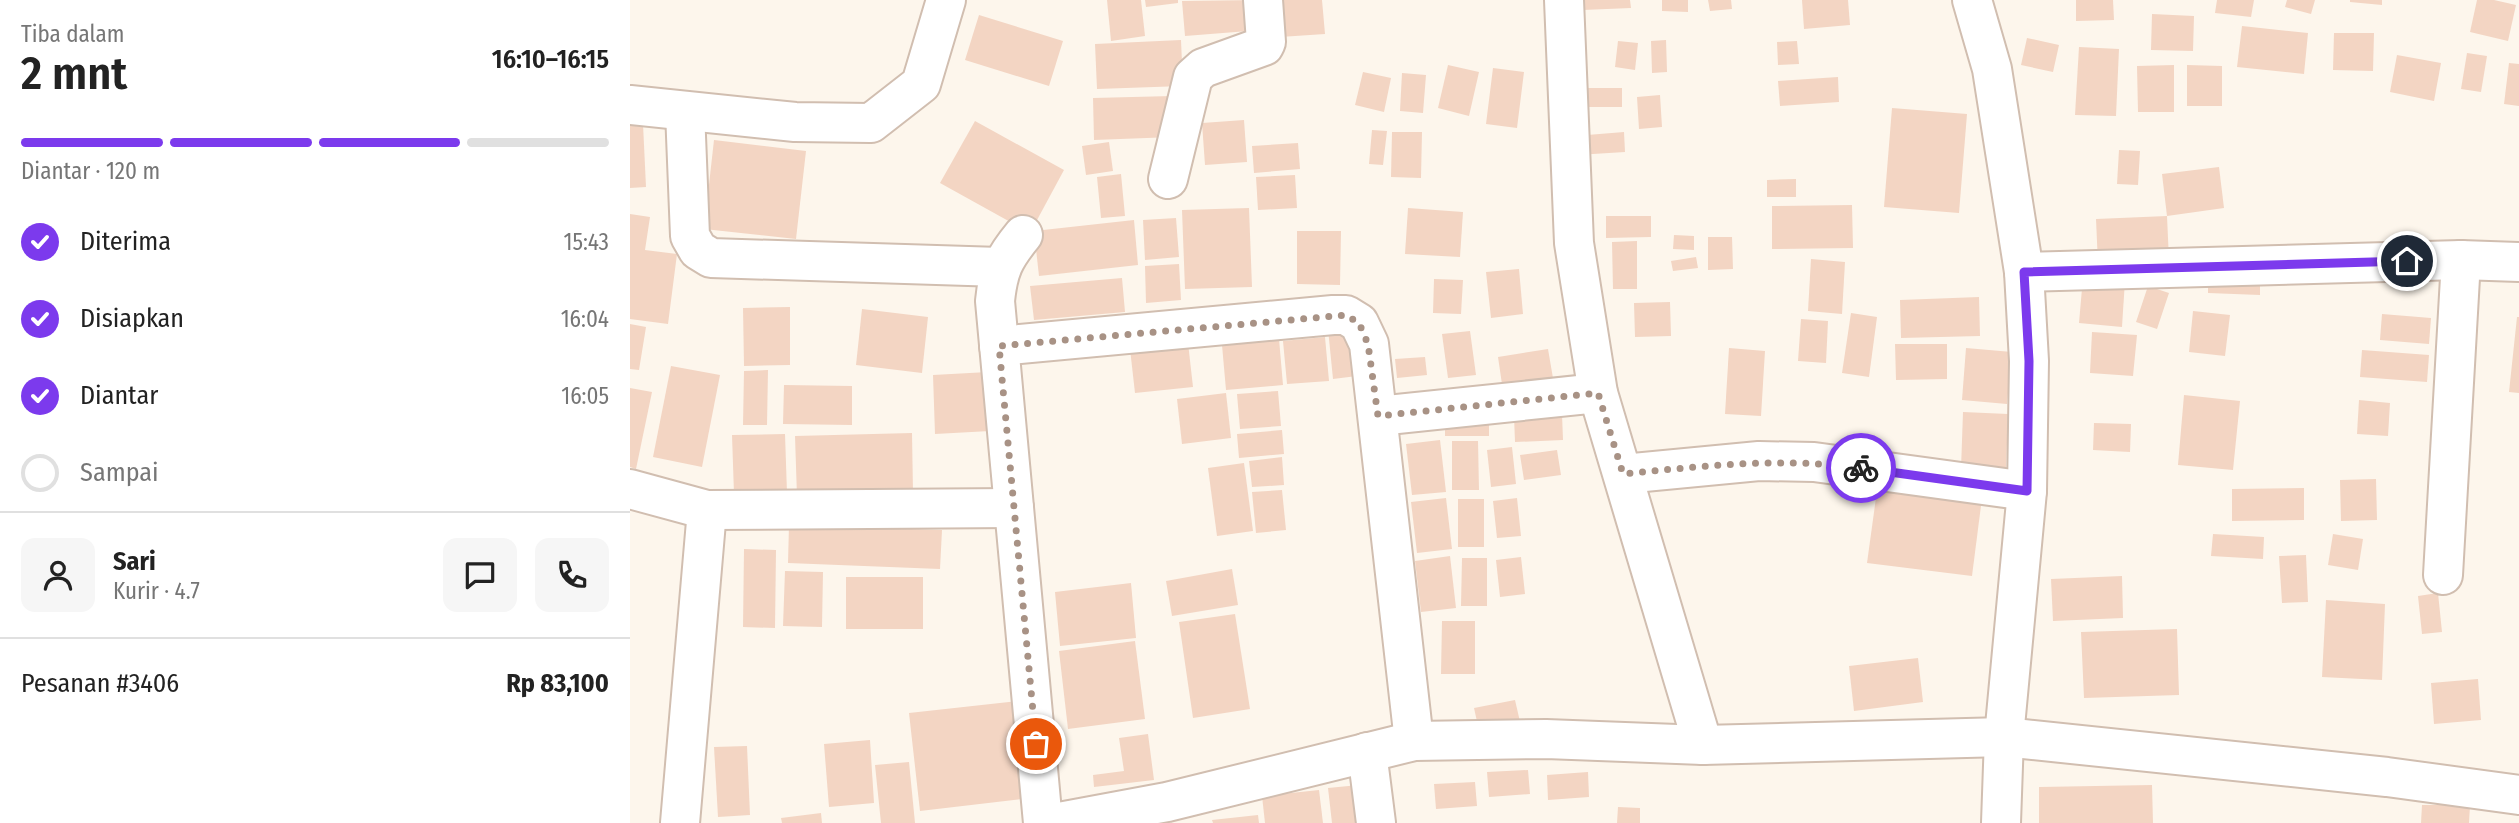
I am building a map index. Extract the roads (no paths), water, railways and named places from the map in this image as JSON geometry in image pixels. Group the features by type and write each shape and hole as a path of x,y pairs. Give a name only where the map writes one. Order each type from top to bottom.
{"street":[{"path":"630,105 795,122 871,122 921,84 946,0"},
{"path":"1168,179 1194,77 1203,68 1264,46 1263,0"},
{"path":"1564,0 1574,243 1598,393 1703,745"},
{"path":"1972,0 1992,69 2024,272 2029,361 2027,491 2004,737 2001,823"},
{"path":"685,111 690,236 698,250 711,258 1000,267"},
{"path":"1023,235 1000,267 995,301 1043,823"},
{"path":"2024,272 2461,260 2519,262"},
{"path":"2443,575 2461,260"},
{"path":"999,346 1346,315 1359,323 1368,344 1378,416 1414,741"},
{"path":"1378,416 1598,393"},
{"path":"1623,474 1759,461 1814,462 2027,491"},
{"path":"630,489 707,510 1014,508"},
{"path":"680,823 707,510"},
{"path":"1054,823 1168,813 1367,752 1414,741 1546,738 1703,745 2004,737 2387,777 2519,795"},
{"path":"1367,752 1376,823"}]}
